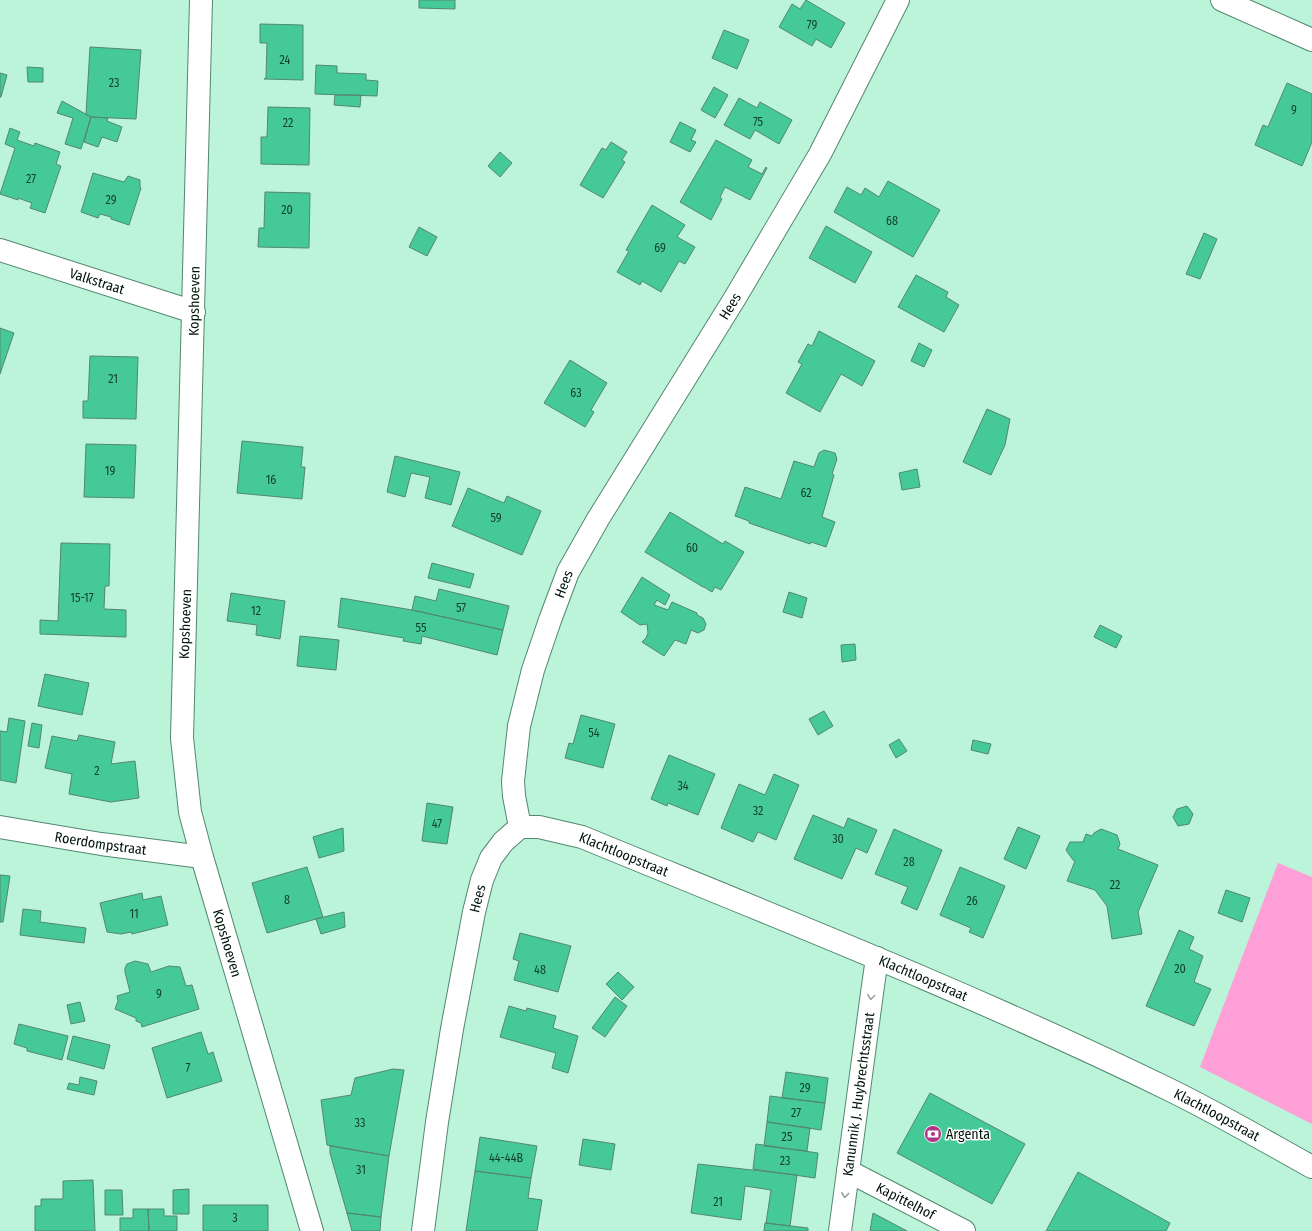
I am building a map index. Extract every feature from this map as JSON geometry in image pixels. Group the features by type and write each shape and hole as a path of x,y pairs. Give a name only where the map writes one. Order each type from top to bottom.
{"street":[{"name":"Kopshoeven","path":"202,0 182,738 190,812 312,1231"},
{"name":"Hees","path":"423,1231 437,1122 452,1029 477,899 482,880 492,858 503,842 520,827 514,796 513,781 519,726 536,663 568,572 598,519 735,298 820,154 898,0"},
{"path":"1222,0 1312,40"},
{"name":"Valkstraat","path":"0,250 194,312"},
{"name":"Roerdompstraat","path":"0,827 101,844 202,857"},
{"name":"Klachtloopstraat","path":"520,827 539,827 582,837 877,958 1050,1033 1158,1084 1257,1136 1312,1168"},
{"name":"Kanunnik J. Huybrechtsstraat","path":"840,1231 877,958"},
{"name":"Kapittelhof","path":"848,1171 964,1231"}],"shaded area":[{"path":"1278,863 1312,877 1312,1124 1200,1067"}],"building":[{"path":"419,0 455,0 455,9 419,8"},
{"path":"806,0 845,23 831,48 816,39 812,46 779,27 792,4 800,9"},
{"path":"260,24 303,25 303,80 264,79 266,78 267,43 260,43"},
{"path":"724,30 749,40 737,69 712,58"},
{"path":"90,47 141,50 136,119 91,117 86,114"},
{"path":"316,65 337,66 337,73 366,74 366,80 378,81 377,96 315,94"},
{"path":"27,67 43,68 43,82 28,82"},
{"path":"0,73 7,75 1,97 0,97"},
{"path":"1287,83 1312,94 1312,142 1302,166 1255,145 1263,125 1268,127"},
{"path":"714,87 728,95 715,118 701,110"},
{"path":"335,95 361,95 360,107 334,105"},
{"path":"739,98 757,108 760,102 792,120 779,144 755,130 750,139 724,125"},
{"path":"62,101 91,117 81,149 65,144 73,118 57,113"},
{"path":"268,107 310,108 309,165 261,164 261,137 267,137"},
{"path":"91,117 108,118 107,121 122,127 117,142 102,137 98,147 84,142"},
{"path":"680,122 696,130 691,140 696,142 690,152 670,142"},
{"path":"10,128 20,132 17,140 34,146 35,143 60,152 56,164 61,166 45,213 30,208 32,203 0,194 15,148 5,144"},
{"path":"716,140 752,160 748,167 762,174 766,167 767,168 750,200 725,187 720,197 722,199 711,220 680,202"},
{"path":"611,142 627,152 622,160 625,162 603,198 580,185 602,148 606,150"},
{"path":"500,152 512,163 500,177 488,166"},
{"path":"93,173 124,182 128,176 140,180 141,188 129,225 100,214 98,218 81,212"},
{"path":"888,181 940,210 913,257 834,212 847,187 861,195 865,188 879,197"},
{"path":"265,192 310,193 309,248 258,247 259,228 264,228"},
{"path":"652,205 685,225 677,237 695,247 685,264 679,261 661,292 642,281 640,285 617,272 629,251 626,250"},
{"path":"826,226 872,252 855,283 809,258"},
{"path":"419,227 437,237 427,256 409,247"},
{"path":"1204,233 1217,239 1200,279 1186,274"},
{"path":"916,275 948,292 946,297 959,305 944,332 898,307"},
{"path":"0,328 14,333 0,374"},
{"path":"819,331 875,361 862,386 841,374 820,412 786,393 802,364 798,362 808,344 812,346"},
{"path":"919,343 932,350 924,367 911,361"},
{"path":"90,356 138,357 136,419 83,418 83,401 88,401"},
{"path":"570,360 607,383 591,410 594,412 585,427 544,403"},
{"path":"987,409 1010,419 1005,445 991,475 963,462"},
{"path":"242,441 303,447 301,467 305,467 302,499 237,493"},
{"path":"86,444 136,445 134,498 84,497"},
{"path":"824,450 835,453 837,459 822,517 835,522 826,547 811,542 810,544 749,523 749,521 735,516 745,487 781,499 794,461 814,467 819,453"},
{"path":"395,456 460,472 451,505 425,498 430,477 411,473 405,497 387,492"},
{"path":"917,469 920,487 902,490 899,473"},
{"path":"468,488 504,503 507,496 541,511 522,555 452,526"},
{"path":"670,512 723,544 725,541 744,552 721,590 715,587 712,592 645,552"},
{"path":"61,543 110,544 109,586 105,586 104,609 126,610 126,637 40,634 40,620 58,621"},
{"path":"432,563 474,574 470,588 428,578"},
{"path":"642,577 670,595 665,605 657,600 654,605 668,610 672,602 697,613 697,615 703,618 706,624 704,630 698,633 691,630 686,644 675,640 664,656 642,642 648,633 647,624 640,625 621,612"},
{"path":"439,589 509,606 503,630 412,610 415,596 436,601"},
{"path":"789,592 807,598 802,618 783,612"},
{"path":"231,593 285,601 280,639 256,635 257,625 227,621"},
{"path":"341,598 412,610 503,630 497,655 422,636 421,644 403,641 404,638 338,627"},
{"path":"1100,625 1122,636 1116,648 1094,637"},
{"path":"300,636 339,640 336,670 297,666"},
{"path":"855,644 856,660 842,662 841,645"},
{"path":"45,674 89,683 82,715 38,706"},
{"path":"824,711 833,726 818,735 809,719"},
{"path":"581,715 615,724 603,768 565,758 569,743 573,744"},
{"path":"9,718 25,721 16,783 0,780 0,731 7,732"},
{"path":"32,723 42,725 39,748 28,746"},
{"path":"79,735 115,742 111,764 135,761 139,798 111,802 69,794 72,774 45,768 52,736 77,741"},
{"path":"899,739 907,751 896,758 889,745"},
{"path":"973,740 991,744 988,754 971,750"},
{"path":"669,755 715,774 698,815 668,803 667,806 651,799"},
{"path":"774,774 799,785 776,840 758,832 753,842 721,828 739,784 765,795"},
{"path":"427,803 453,807 447,844 422,841"},
{"path":"1187,806 1193,814 1189,824 1178,826 1173,817 1177,809"},
{"path":"813,815 844,828 848,818 877,830 867,853 856,848 842,879 794,859"},
{"path":"1018,827 1040,836 1026,869 1004,859"},
{"path":"343,828 344,851 319,858 313,837"},
{"path":"894,829 942,850 917,910 901,903 908,887 875,874"},
{"path":"1101,829 1117,835 1120,844 1118,849 1158,865 1138,912 1142,934 1112,939 1107,906 1095,890 1067,881 1075,861 1066,850 1070,842 1083,842 1086,834 1092,836"},
{"path":"307,867 323,917 267,933 252,883"},
{"path":"960,867 1005,886 983,938 969,932 971,928 940,915"},
{"path":"0,875 10,876 3,922 0,922"},
{"path":"1226,890 1250,898 1242,922 1218,913"},
{"path":"142,893 143,900 161,896 168,925 132,934 131,932 121,934 107,932 100,903"},
{"path":"23,909 41,911 40,922 86,928 84,943 20,935"},
{"path":"344,912 345,927 321,934 316,919"},
{"path":"1179,930 1194,937 1189,949 1203,956 1194,982 1211,989 1194,1026 1146,1006"},
{"path":"520,933 571,946 558,992 514,980 519,961 513,959"},
{"path":"135,961 148,964 151,972 169,966 180,967 186,986 192,985 199,1009 142,1027 141,1023 136,1021 136,1018 115,1009 118,1001 117,996 130,992 125,968 127,964"},
{"path":"618,972 634,987 622,1000 606,984"},
{"path":"615,997 627,1006 605,1037 592,1028"},
{"path":"80,1002 85,1021 71,1024 67,1005"},
{"path":"509,1006 526,1011 527,1008 556,1016 553,1028 578,1036 568,1073 552,1068 556,1053 500,1037"},
{"path":"19,1024 68,1036 62,1060 27,1051 27,1048 14,1044"},
{"path":"201,1032 208,1054 213,1052 222,1081 167,1098 152,1048"},
{"path":"73,1036 110,1045 104,1069 67,1059"},
{"path":"393,1069 404,1070 389,1156 327,1145 321,1100 351,1095 355,1078"},
{"path":"786,1072 828,1078 825,1103 782,1098"},
{"path":"80,1077 97,1081 94,1095 67,1089 69,1083 79,1085"},
{"path":"930,1093 1025,1144 992,1204 897,1153"},
{"path":"770,1096 825,1103 821,1130 767,1122"},
{"path":"767,1122 810,1128 807,1151 764,1146"},
{"path":"480,1137 537,1146 531,1178 475,1171"},
{"path":"583,1139 615,1144 611,1170 579,1165"},
{"path":"756,1144 818,1153 815,1178 753,1169"},
{"path":"330,1146 389,1156 381,1217 347,1213 330,1153"},
{"path":"698,1164 797,1175 790,1226 766,1223 771,1190 745,1186 741,1220 691,1213"},
{"path":"475,1171 531,1178 528,1198 542,1200 537,1231 466,1231"},
{"path":"1078,1172 1170,1223 1166,1231 1046,1231"},
{"path":"93,1180 95,1231 35,1231 35,1206 41,1206 41,1199 63,1199 63,1181"},
{"path":"189,1189 189,1214 173,1214 173,1190"},
{"path":"105,1190 122,1190 123,1215 105,1215"},
{"path":"203,1205 268,1205 268,1231 203,1231"},
{"path":"133,1209 148,1209 149,1231 120,1231 120,1218 133,1218"},
{"path":"148,1209 164,1209 164,1216 177,1216 177,1231 149,1231"},
{"path":"347,1213 381,1217 380,1231 352,1231"},
{"path":"873,1213 907,1231 870,1231"},
{"path":"765,1223 808,1228 808,1231 764,1231"}],"place":[{"name":"Argenta","path":"933,1134"}]}
